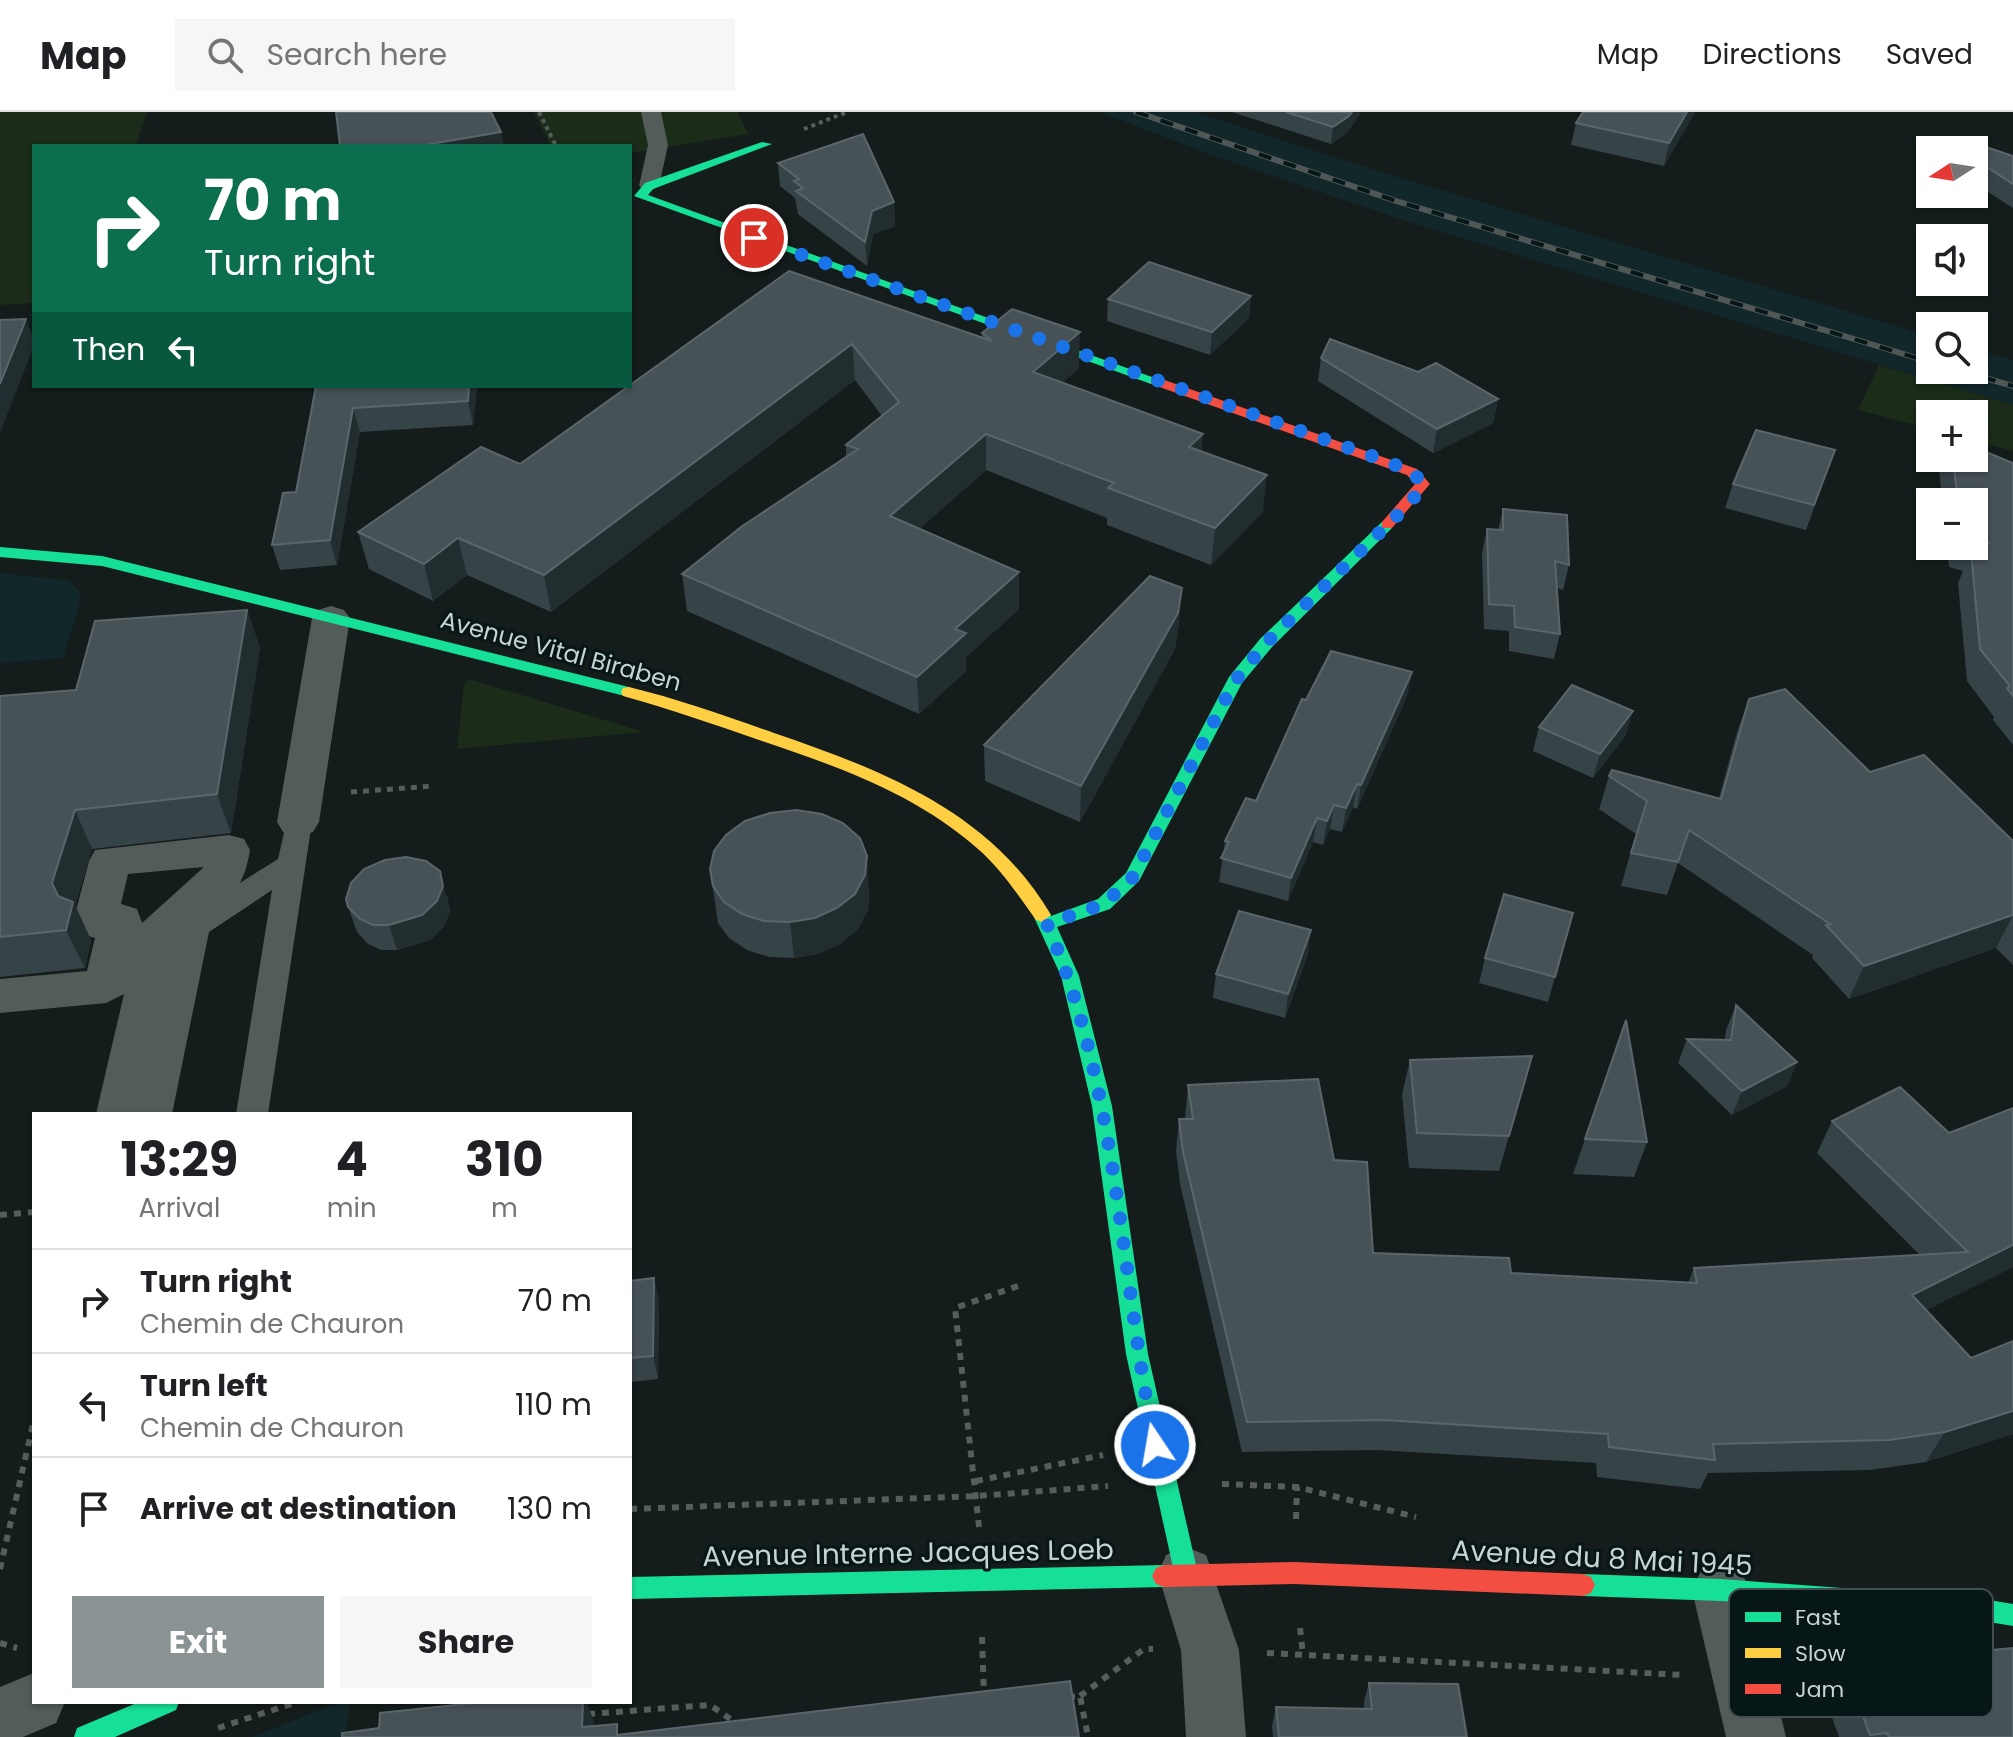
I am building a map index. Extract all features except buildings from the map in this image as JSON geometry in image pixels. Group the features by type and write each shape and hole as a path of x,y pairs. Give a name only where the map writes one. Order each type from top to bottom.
{"main road":[{"path":"640,191 766,144"},
{"path":"640,191 839,270 1383,460 1412,472 1423,484 1411,502 1266,643 1235,681 1133,877 1104,904 1047,924"},
{"name":"Avenue Vital Biraben","path":"0,552 30,552 102,561 650,697 877,777 942,809 986,845 1025,887 1047,924 1070,976 1102,1106 1137,1354 1186,1574"},
{"name":"Avenue du 8 Mai 1945","path":"1186,1574 1294,1573 1729,1591"},
{"name":"Avenue Interne Jacques Loeb","path":"632,1588 1186,1574"},
{"name":"Avenue du 8 Mai 1945","path":"1993,1612 2013,1615"},
{"path":"86,1737 162,1704"}],"street":[{"path":"298,822 331,618"},
{"path":"0,996 106,986 121,920 95,922 110,861 229,850 224,877 162,927 120,1112"},
{"path":"1186,1574 1210,1650 1216,1737"},
{"path":"1721,1590 1729,1623"},
{"path":"0,1717 32,1703"},
{"path":"1751,1717 1756,1737"}],"lane":[{"path":"640,191 658,145 651,112"},
{"path":"252,1112 298,822"},
{"path":"156,1112 195,926 291,864"}],"path":[{"path":"539,112 555,144"},
{"path":"341,792 434,786"},
{"path":"0,1215 32,1212"},
{"path":"980,1535 955,1308 1018,1286"},
{"path":"0,1569 32,1429"},
{"path":"976,1481 1155,1445"},
{"path":"632,1509 978,1496 1164,1482"},
{"path":"1053,1699 1080,1696 1144,1649 1210,1650 1665,1676 1729,1673"},
{"path":"1080,1696 1088,1737"},
{"path":"209,1732 291,1704"},
{"path":"574,1715 710,1705 741,1727"}],"shaded area":[{"path":"1100,112 1195,112 1371,169 1916,332 1916,376 1412,223 1208,154"},
{"path":"1988,353 2013,360 2013,405 1944,384 1988,384"},
{"path":"0,573 69,580 80,592 78,611 63,658 0,663"},
{"path":"334,1704 350,1704 345,1737 252,1737"}],"green space":[{"path":"0,112 147,112 137,144 32,144 32,303 0,305"},
{"path":"534,112 737,112 749,134 632,153 632,144 550,144"},
{"path":"1879,365 1916,376 1916,384 1943,384 2013,405 2013,451 1988,445 1988,400 1916,400 1916,425 1858,410"},
{"path":"469,679 644,732 457,749 464,684"}],"railway":[{"path":"1136,112 1396,201 1916,358"},
{"path":"1988,379 2013,386"}],"traffic: fast":[{"path":"766,144 649,186 640,196 1156,381"},
{"path":"1047,924 1104,904 1133,877 1235,681 1266,643 1387,525"},
{"path":"0,552 102,561 629,692"},
{"path":"1042,915 1070,976 1102,1106 1137,1354 1186,1574"},
{"path":"632,1588 1164,1576"},
{"path":"1583,1585 1729,1591"},
{"path":"1993,1612 2013,1615"},
{"path":"86,1737 162,1704"}],"traffic: slow":[{"path":"629,692 805,749 884,780 920,799 955,820 987,846 1016,878 1042,915"}],"traffic: jam":[{"path":"1156,381 1412,472 1423,484 1387,525"},
{"path":"1164,1576 1294,1573 1583,1585"}],"route":[{"path":"754,238 1046,344 1383,460 1412,472 1423,484 1411,502 1266,643 1235,681 1133,877 1104,904 1047,924 1070,976 1102,1106 1137,1354 1155,1445"}]}
